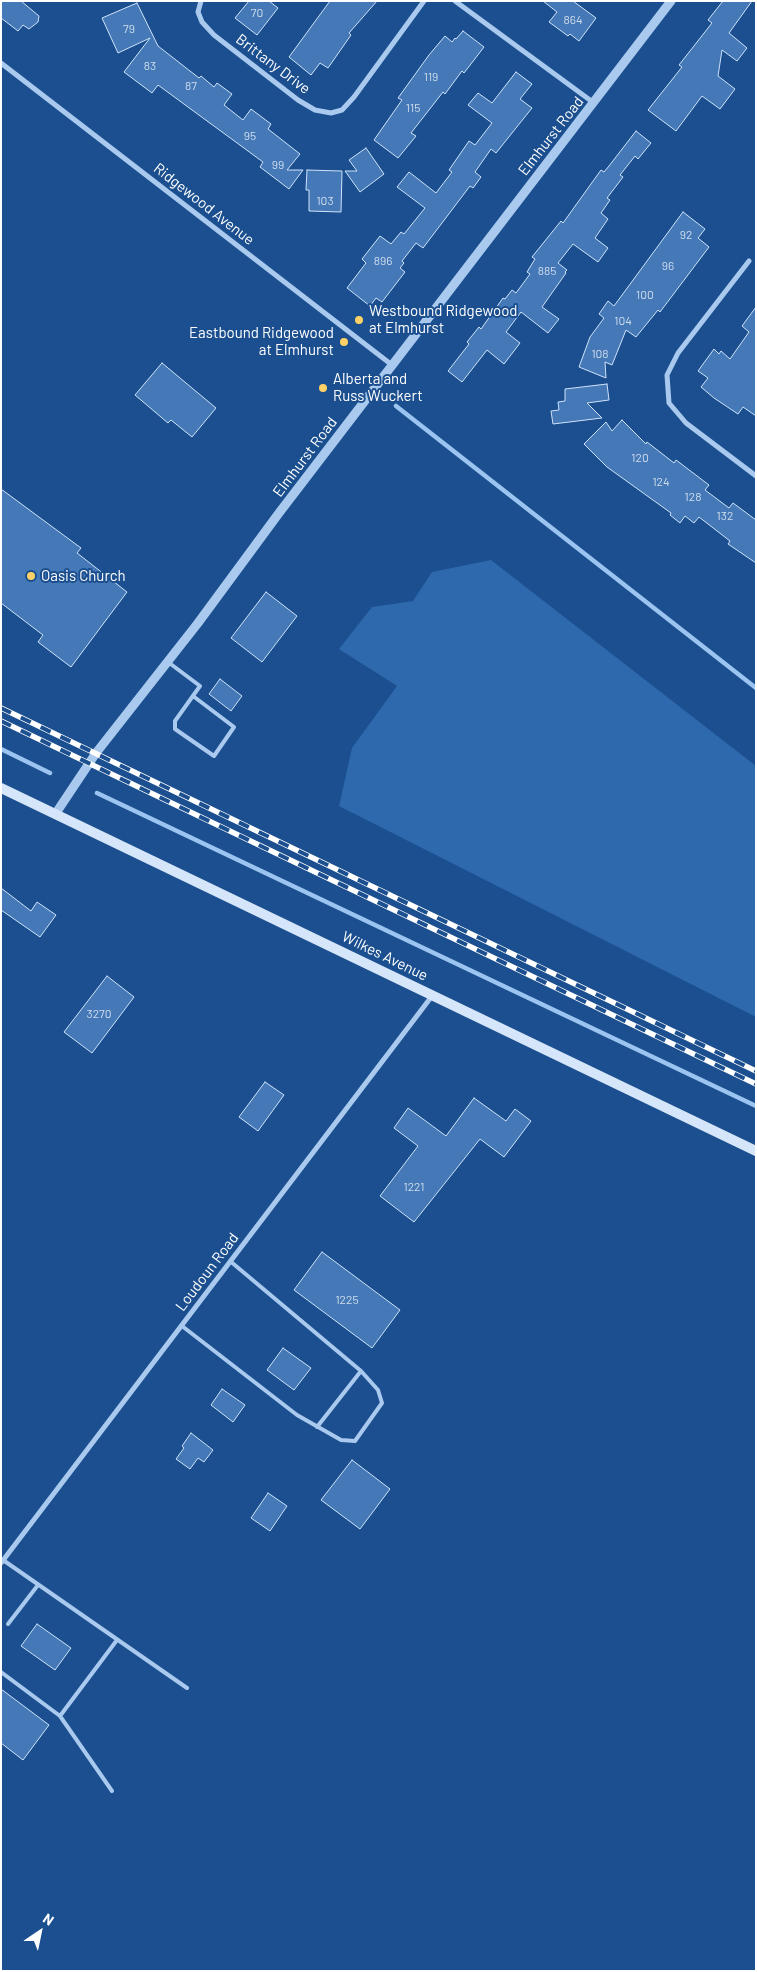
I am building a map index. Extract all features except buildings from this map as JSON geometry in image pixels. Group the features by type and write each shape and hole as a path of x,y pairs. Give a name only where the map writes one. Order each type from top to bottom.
{"main road":[{"name":"Wilkes Avenue","path":"1,788 756,1151"}],"street":[{"name":"Brittany Drive","path":"201,1 198,12 202,22 214,35 298,100 315,110 331,113 342,110 354,96 424,1"},
{"path":"455,1 594,102"},
{"name":"Elmhurst Road","path":"56,813 96,753 168,662 392,365 671,1"},
{"name":"Ridgewood Avenue","path":"1,63 392,365"},
{"path":"749,261 678,353 666,375 669,403 686,423 756,476"},
{"name":"Loudoun Road","path":"2,1562 432,995"}],"lane":[{"path":"168,662 200,686 175,721 176,729 214,756 234,727 193,696"},
{"path":"182,1326 297,1415 341,1440 355,1441 382,1403 378,1390 360,1371 230,1261"},
{"path":"317,1427 360,1371"},
{"path":"2,1562 187,1688"},
{"path":"8,1624 38,1585"},
{"path":"60,1716 117,1640"},
{"path":"1,1672 60,1716 112,1792"}],"shaded area":[{"path":"491,560 756,766 756,1017 339,806 352,748 397,686 339,649 372,607 413,601 432,572"}],"waterway":[{"path":"396,406 756,688"},
{"path":"1,749 50,773"},
{"path":"97,793 756,1106"}],"railway":[{"path":"1,708 756,1071"},
{"path":"1,721 756,1084"}],"place":[{"name":"Westbound Ridgewood at Elmhurst","path":"359,320"},
{"name":"Eastbound Ridgewood at Elmhurst","path":"344,342"},
{"name":"Alberta and Russ Wuckert","path":"323,388"},
{"name":"Oasis Church","path":"31,576"}]}
